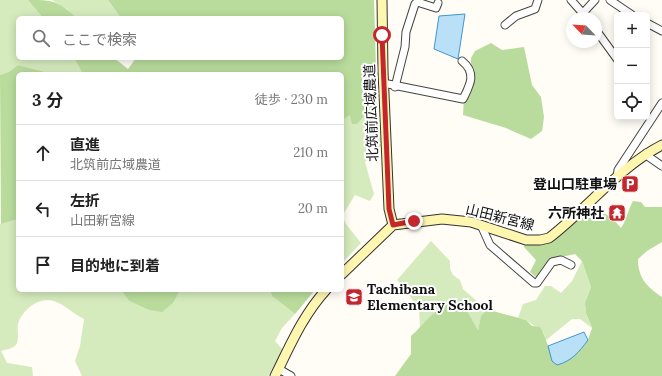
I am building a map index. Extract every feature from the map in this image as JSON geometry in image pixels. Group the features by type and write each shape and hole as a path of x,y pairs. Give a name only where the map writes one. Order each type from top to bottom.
{"main road":[{"name":"北筑前広域農道","path":"382,0 389,209 393,225"},
{"name":"山田新宮線","path":"393,225 442,219 481,225 526,240 540,240 549,238 618,176 646,153 662,145"},
{"path":"344,272 393,225"},
{"path":"277,372 314,303 324,292"}],"street":[{"path":"505,25 516,16 535,9 538,0"},
{"path":"571,0 582,12"},
{"path":"588,12 595,0"},
{"path":"610,0 628,12"},
{"path":"395,87 404,54 406,32 415,4 417,2 436,8 438,4"},
{"path":"650,25 662,31"},
{"path":"602,38 614,54"},
{"path":"384,83 395,87 402,86 463,99 472,80 470,70 462,61"},
{"path":"650,116 662,103"},
{"path":"618,176 618,170 646,120"},
{"path":"646,153 649,157 662,166"},
{"path":"481,225 490,245 534,282 537,283 552,262 561,260 571,265"},
{"path":"277,372 291,376"}],"green space":[{"path":"0,0 28,0 41,16 16,16 16,60 75,60 82,72 45,72 18,65 9,73 0,75"},
{"path":"28,0 54,2 65,8 74,16 41,16"},
{"path":"52,0 108,0 120,16 74,16 66,8"},
{"path":"108,0 374,0 377,103 357,124 352,124 350,115 344,119 344,72 82,72 75,60 117,60 128,69 135,60 344,60 344,16 120,16"},
{"path":"491,43 502,50 524,47 532,85 541,97 544,117 542,131 531,139 506,128 463,115 464,95 471,79 471,58 475,51"},
{"path":"18,65 45,72 16,72 16,220 1,224 0,75 9,72"},
{"path":"377,103 381,146 365,162 374,194 370,201 355,195 344,213 344,118 350,114 357,124"},
{"path":"633,201 641,202 645,207 662,207 662,242 647,251 638,259 638,266 644,281 652,290 662,297 662,376 395,376 411,354 411,336 439,309 445,305 461,300 478,330 481,316 487,310 526,320 532,326 540,327 550,349 588,340 592,328 586,313 585,303 591,287 582,261 575,254 552,259 537,278 530,272 536,260 524,247 525,242 544,244 559,236 588,207 606,214 621,228"},
{"path":"16,220 16,292 122,292 129,301 149,310 174,302 179,292 271,292 272,296 295,314 282,328 275,341 283,350 268,376 82,376 75,361 80,346 84,319 66,307 54,301 48,300 37,302 27,309 18,324 18,338 16,345 12,348 1,351 7,363 32,367 33,376 0,376 0,224"},
{"path":"344,220 346,224 361,243 344,261"},
{"path":"431,241 450,261 450,269 453,275 460,280 463,289 487,310 481,317 478,330 461,300 448,303 443,306 420,328 419,308 397,280"},
{"path":"582,261 591,287 586,304 586,312 592,328 580,319 572,319 545,341 544,333 526,320 518,318 523,304 536,300 545,286 551,286 561,293 572,281"},
{"path":"122,292 179,292 174,302 162,312 149,310 129,301"},
{"path":"271,292 313,292 295,314 272,296"}],"water":[{"path":"465,14 458,59 434,49 439,16"},
{"path":"584,332 588,340 575,356 557,365 552,361 548,346"}],"place":[{"name":"登山口駐車場","path":"630,184"},
{"name":"六所神社","path":"617,213"},
{"name":"Tachibana Elementary School","path":"354,297"}],"route":[{"path":"382,35 389,209 393,225 414,221"}]}
